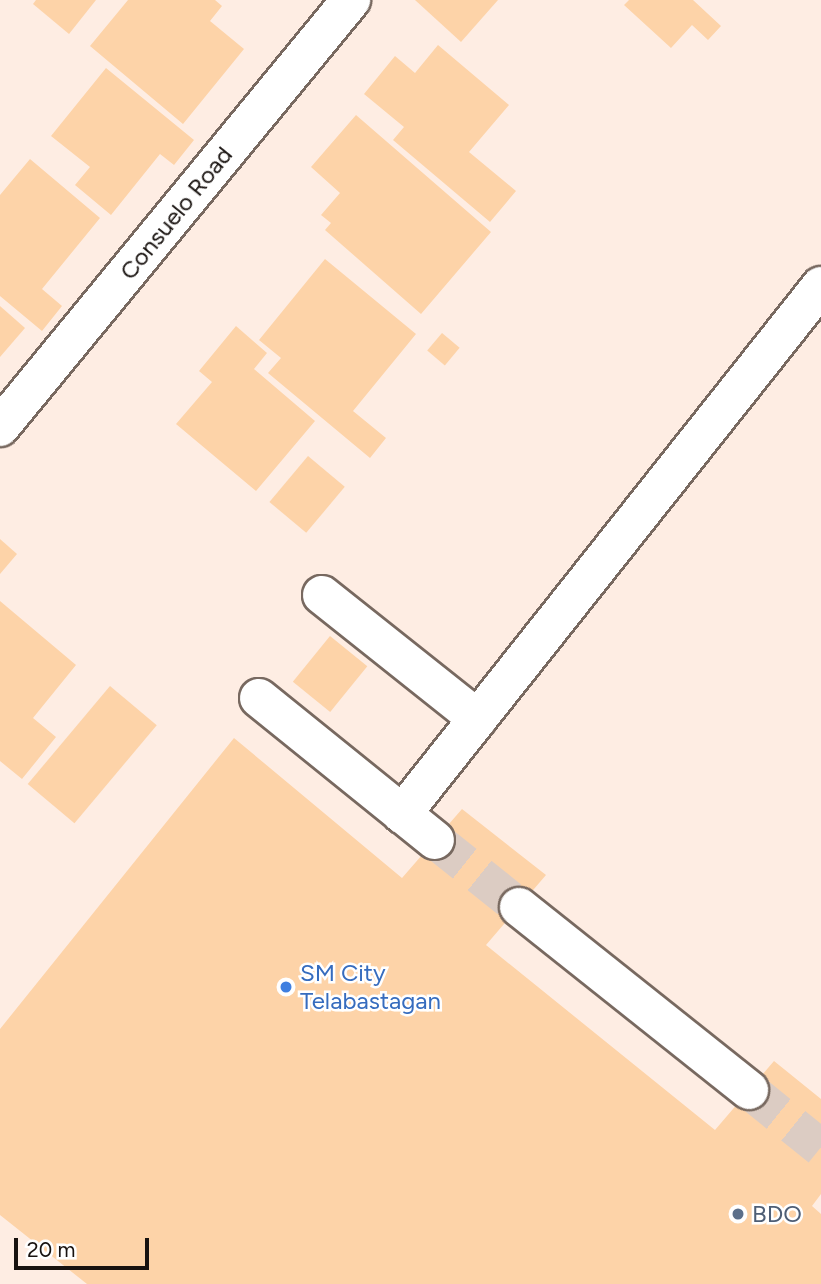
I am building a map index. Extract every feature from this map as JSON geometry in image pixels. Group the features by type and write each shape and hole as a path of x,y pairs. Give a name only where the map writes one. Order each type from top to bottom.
{"street":[{"name":"Consuelo Road","path":"0,427 351,0"},
{"path":"402,814 821,286"},
{"path":"322,595 478,719"},
{"path":"259,698 435,840"},
{"path":"519,907 749,1090"}],"building":[{"path":"36,0 96,0 69,34 33,4"},
{"path":"128,0 215,0 222,6 210,21 244,49 183,124 90,46"},
{"path":"415,0 498,0 461,42"},
{"path":"629,0 693,0 721,26 708,40 692,25 671,48 624,5"},
{"path":"438,45 509,105 469,152 516,191 490,222 393,140 404,127 364,94 395,56 415,73"},
{"path":"106,68 194,140 174,165 160,154 111,215 75,185 90,167 51,136"},
{"path":"356,115 491,232 421,314 325,230 331,223 321,215 340,193 311,167"},
{"path":"30,159 100,218 42,289 62,306 42,331 0,296 0,195"},
{"path":"325,259 416,334 353,411 386,438 370,458 268,373 281,358 259,340"},
{"path":"0,306 25,328 0,357"},
{"path":"236,326 267,353 254,369 315,421 256,491 176,424 212,382 199,371"},
{"path":"442,333 460,348 445,365 427,351"},
{"path":"308,456 345,487 306,533 269,502"},
{"path":"0,539 17,554 0,574"},
{"path":"0,601 76,665 33,718 56,737 22,779 0,761"},
{"path":"330,636 367,666 330,712 293,682"},
{"path":"110,686 157,725 74,823 28,784"},
{"name":"SM City Telabastagan","path":"234,738 402,878 462,809 546,875 486,945 715,1130 774,1061 821,1099 821,1194 812,1206 821,1214 821,1284 87,1284 0,1215 0,1029"}],"tunnel":[{"path":"435,840 519,907"},
{"path":"749,1090 821,1148"}],"place":[{"name":"SM City Telabastagan","path":"286,987"},
{"name":"BDO","path":"738,1214"}]}
